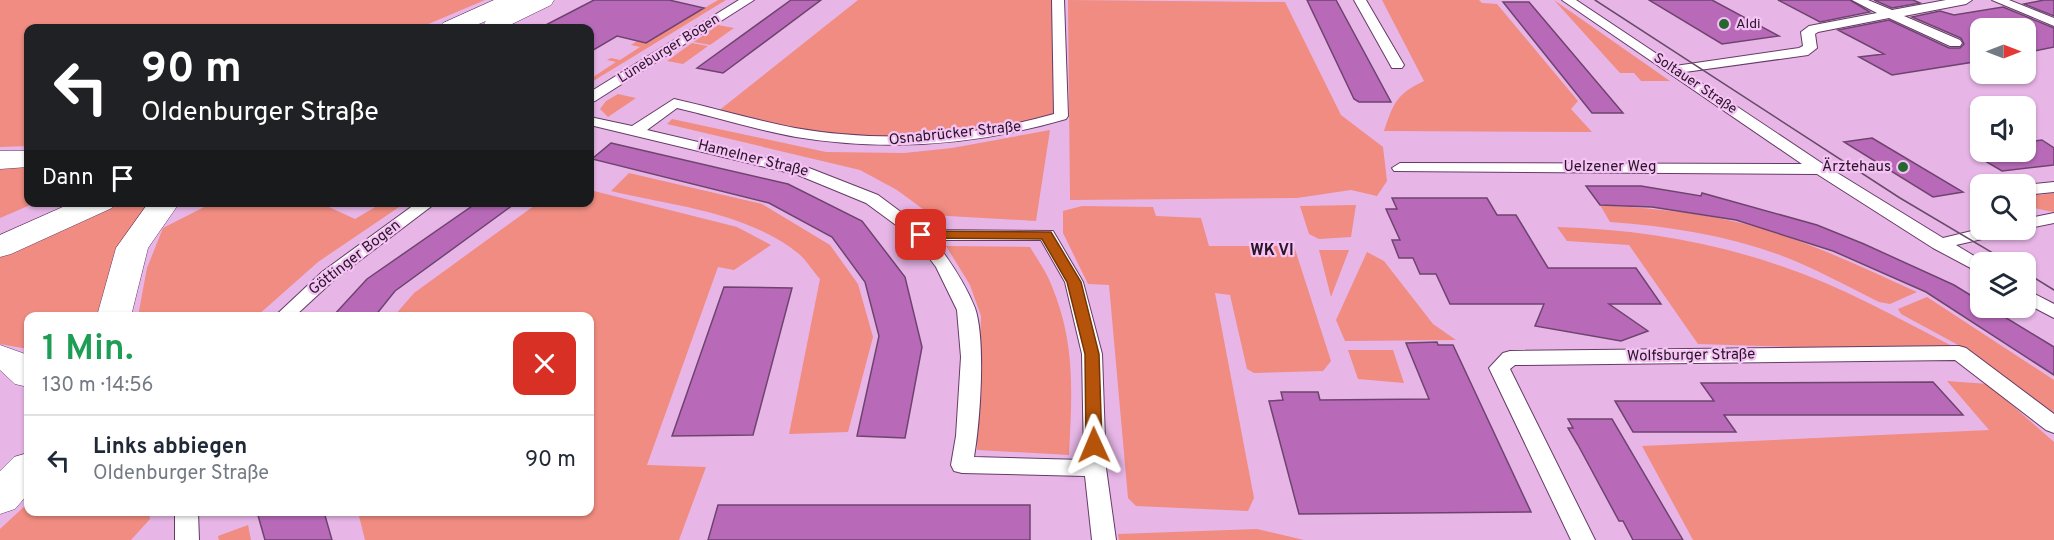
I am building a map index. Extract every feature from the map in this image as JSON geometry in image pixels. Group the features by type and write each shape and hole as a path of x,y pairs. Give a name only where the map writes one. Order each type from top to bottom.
{"highway":[{"path":"460,24 513,0"},
{"path":"492,24 543,0"},
{"path":"0,160 24,159"},
{"path":"0,228 48,207"},
{"path":"0,247 90,207"},
{"path":"115,312 132,248 161,207"},
{"path":"0,357 12,361 24,372"},
{"path":"0,498 24,472"}],"street":[{"name":"Lüneburger Bogen","path":"594,96 748,0"},
{"name":"Osnabrücker Straße","path":"637,130 674,103 795,132 877,142 954,138 1027,127 1061,116 1058,0"},
{"path":"1360,0 1397,65"},
{"name":"Soltauer Straße","path":"1568,0 1820,169 1970,262"},
{"path":"1858,0 1955,43"},
{"path":"1673,70 1803,51 1810,48 1808,32 1810,31 1965,0"},
{"path":"1998,0 2054,22"},
{"name":"Hamelner Straße","path":"594,122 637,130 803,171 872,199 921,235 945,266 966,310 971,357 967,436 962,465 1095,468"},
{"name":"Uelzener Weg","path":"1400,168 1820,169"},
{"path":"2036,189 2054,187"},
{"name":"Göttinger Bogen","path":"288,312 328,276 422,207"},
{"path":"2036,222 2054,218"},
{"path":"921,235 1047,235 1074,282 1092,354 1095,468 1104,540"},
{"path":"1939,244 1970,237"},
{"path":"2036,301 2054,312"},
{"name":"Wolfsburger Straße","path":"1583,540 1499,368 1510,358 1959,353 2054,425"},
{"path":"186,516 187,540"}],"shaded area":[{"path":"0,0 485,0 428,24 24,24 24,146 0,147"},
{"path":"718,0 726,0 594,81 594,76 616,62 607,60 611,58 620,60 640,47 631,45 637,41 646,43"},
{"path":"858,0 1058,0 1061,116 1021,128 874,142 795,132 717,112"},
{"path":"1068,0 1285,2 1341,115 1383,147 1387,181 1377,196 1351,190 1297,198 1070,200"},
{"path":"1382,0 1479,0 1482,3 1497,4 1578,101 1571,109 1592,132 1384,131 1390,114 1401,95 1424,81"},
{"path":"1554,0 1670,81 1641,81 1634,73 1620,73"},
{"path":"718,25 734,28 710,45 694,42"},
{"path":"692,43 708,46 683,64 667,61"},
{"path":"618,94 636,98 608,117 600,109 606,101"},
{"path":"672,119 826,152 904,153 952,148 1050,130 1036,221 931,215 897,190 860,170 667,124"},
{"path":"24,162 26,207 0,218 0,164"},
{"path":"629,173 762,204 830,245 858,284 873,337 848,432 789,434 820,279 805,260 779,240 733,220 684,206 611,191"},
{"path":"594,191 737,227 771,245 734,270 718,267 647,465 706,467 679,540 365,540 359,516 594,516 594,312 397,312 414,293 532,207 594,207"},
{"path":"2054,193 2054,212 2036,208 2036,194"},
{"path":"1356,205 1351,237 1319,239 1309,234 1300,206"},
{"path":"1600,205 1683,212 1756,227 1826,252 1917,292 1890,304 1879,302 1830,277 1759,248 1696,232 1610,222"},
{"path":"1082,206 1153,207 1156,216 1201,218 1209,246 1294,246 1331,361 1323,371 1254,373 1247,369 1230,295 1215,293 1254,498 1248,511 1136,506 1128,498 1109,285 1088,284 1063,233 1063,211"},
{"path":"105,207 152,207 106,290 102,312 24,312 24,348 0,344 0,253"},
{"path":"204,207 329,207 355,219 375,207 399,207 318,262 262,312 139,312 147,268 163,228"},
{"path":"1557,227 1614,230 1670,238 1754,257 1803,274 1847,293 1954,347 1795,347 1698,344 1629,245 1567,241"},
{"path":"946,246 1030,247 1044,270 1059,306 1068,348 1071,389 1069,455 977,450 981,316 970,285"},
{"path":"1319,250 1349,250 1331,297"},
{"path":"1367,252 1384,261 1433,324 1456,340 1345,341 1336,320"},
{"path":"1927,297 2054,380 2054,414 1960,346 1901,314 1898,309"},
{"path":"1348,350 1393,350 1404,383 1358,379"},
{"path":"1947,381 1988,384 2054,442 2054,540 1693,540 1642,446 1989,430"},
{"path":"24,507 24,516 150,516 150,519 131,540 0,540 0,529"},
{"path":"248,525 251,540 219,540 218,536"},
{"path":"1257,529 1304,540 1119,540 1118,534"}],"building":[{"path":"594,0 669,0 704,8 646,43 617,36 594,50 594,24 548,24"},
{"path":"791,0 821,0 723,73 697,68"},
{"path":"1307,0 1336,0 1391,102 1359,102 1354,99"},
{"name":"Aldi","path":"1649,0 1712,0 1779,36 1722,44"},
{"path":"1778,0 1850,0 1870,12 1820,22"},
{"path":"1874,0 1913,0 1920,3 1892,8"},
{"path":"2054,0 2054,16 2024,4"},
{"path":"1503,2 1529,2 1623,113 1592,113"},
{"path":"2003,7 2030,18 1970,18 1970,63 1892,75 1859,57 1884,54 1838,30 1889,20 1949,48 1960,48 1964,44 1961,38 1912,17 1940,11 1954,15"},
{"path":"2036,21 2054,28 2054,47 2036,51"},
{"name":"Ärztehaus","path":"1872,138 1963,192 1933,197 1844,142"},
{"path":"2042,140 2054,148 2054,165 2002,171 1987,162 2036,162 2036,141"},
{"path":"611,143 788,184 862,221 905,277 922,347 905,438 857,436 879,336 865,282 832,237 769,203 594,159"},
{"path":"1586,186 1641,186 1701,196 1702,193 1817,225 1954,285 1970,295 1970,318 2006,318 2054,347 2054,375 1926,292 1833,251 1736,220 1652,207 1600,205"},
{"path":"1392,198 1487,198 1497,215 1516,215 1548,268 1636,268 1661,304 1609,304 1648,331 1621,341 1535,326 1544,304 1450,304 1436,274 1420,274 1413,258 1399,258 1392,240 1400,240 1386,209 1397,209"},
{"path":"471,207 510,207 395,291 378,312 337,312 367,279"},
{"path":"724,287 792,288 753,435 672,436"},
{"path":"1437,342 1438,345 1453,345 1531,512 1299,514 1269,401 1283,400 1281,392 1318,392 1320,400 1429,399 1406,343"},
{"path":"1933,382 1963,415 1724,415 1736,432 1633,432 1615,401 1714,401 1701,383"},
{"path":"1568,419 1612,419 1683,540 1633,540 1623,521 1619,521 1568,428 1573,428"},
{"path":"718,505 1030,505 1030,540 708,540"},
{"path":"258,516 325,516 332,540 265,540"}],"tram line":[{"path":"1595,0 1900,198 1991,252"},
{"path":"2036,279 2054,290"}],"place":[{"name":"Aldi","path":"1724,24"},
{"name":"Ärztehaus","path":"1903,167"}],"district":[{"name":"WK VI","path":"1272,251"}],"route":[{"path":"921,235 1047,235 1074,282 1092,354 1094,445"}]}
